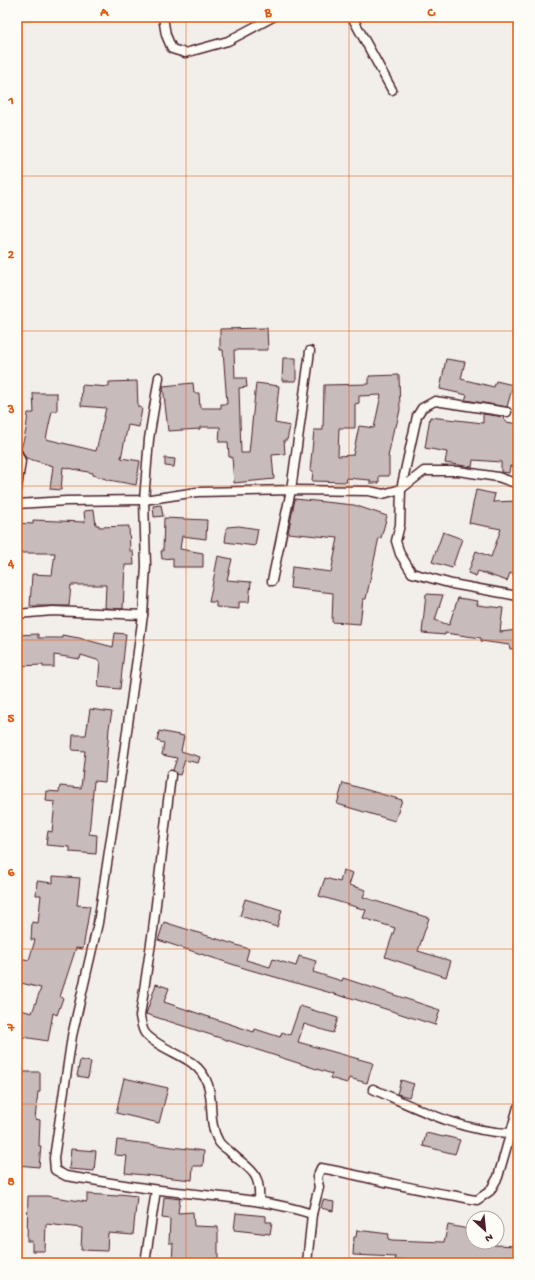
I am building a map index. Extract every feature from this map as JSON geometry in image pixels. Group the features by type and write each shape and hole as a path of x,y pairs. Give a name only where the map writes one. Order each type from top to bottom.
{"street":[{"path":"163,17 166,36 172,49 185,53 228,41 273,17"},
{"path":"352,17 392,90"},
{"path":"272,581 291,490 310,351"},
{"path":"159,377 149,439 144,500 146,566 142,615 123,760 98,923 72,1036 54,1158 55,1170 66,1176 156,1190 259,1201 288,1206 312,1214"},
{"path":"507,412 434,401 422,408 417,416 401,490 400,525 396,541 400,554 412,573 452,584 518,596"},
{"path":"17,452 21,461 17,489"},
{"path":"17,504 66,501 144,500 197,492 291,490 369,491 383,494 401,490 424,471 458,471 498,477 518,484"},
{"path":"17,614 53,612 142,615"},
{"path":"171,775 153,930 140,1016 146,1034 192,1063 204,1075 212,1096 213,1124 220,1143 238,1160 250,1168 257,1177 260,1186 259,1201"},
{"path":"373,1089 432,1115 491,1132 510,1133"},
{"path":"307,1263 312,1214 319,1188 317,1177 321,1168 410,1188 477,1200 490,1191 498,1177 518,1107"},
{"path":"145,1263 156,1190"}],"building":[{"path":"267,328 268,350 234,350 235,378 246,378 247,387 239,388 241,453 249,453 256,383 279,386 275,423 290,426 287,440 284,440 285,454 272,455 274,479 234,483 232,457 229,457 228,442 219,442 220,427 200,427 200,429 168,431 163,386 193,383 194,393 199,393 200,408 221,408 221,404 227,404 223,350 220,350 220,329"},
{"path":"283,358 296,358 296,381 282,381"},
{"path":"446,359 465,362 461,379 494,387 496,381 513,385 507,407 465,400 467,395 440,389"},
{"path":"399,375 400,410 396,427 394,427 388,457 389,476 379,476 379,483 370,483 370,480 346,478 347,482 312,481 313,471 310,471 314,430 323,430 324,385 369,384 369,376","holes":["381,395 374,428 359,426 353,455 338,456 339,428 355,428 355,404 359,403 359,396"]},
{"path":"137,381 138,407 142,408 139,427 128,425 121,458 140,461 136,485 109,480 93,475 93,473 63,467 61,490 50,489 53,466 26,458 21,449 26,430 28,413 34,413 33,393 57,393 57,411 52,411 46,439 96,451 106,408 81,406 82,385 109,387 109,382"},
{"path":"483,414 505,417 504,420 507,422 518,424 518,467 510,466 509,473 501,472 501,462 473,460 472,467 445,463 447,452 425,448 430,417 483,423"},
{"path":"165,458 175,459 174,467 165,466"},
{"path":"476,490 495,494 493,502 518,501 518,576 510,573 507,581 478,571 476,576 468,573 476,551 491,557 501,529 469,523"},
{"path":"295,499 354,505 387,516 381,538 379,537 366,599 363,599 360,624 332,622 333,593 290,588 292,567 331,572 338,538 288,533"},
{"path":"161,505 163,516 154,517 153,506"},
{"path":"94,510 96,525 99,525 99,527 129,526 130,551 133,551 134,565 125,565 123,609 105,608 106,585 71,585 69,606 30,606 32,574 52,575 55,553 17,553 17,523 33,524 33,520 85,522 84,511"},
{"path":"164,518 207,520 206,539 182,536 180,549 203,553 203,567 173,567 173,558 162,559 161,551 163,551"},
{"path":"239,526 258,529 255,546 225,542 227,527"},
{"path":"443,532 462,539 452,568 432,562"},
{"path":"218,556 232,559 227,580 251,582 249,602 239,602 239,609 216,607 216,602 209,602"},
{"path":"426,594 443,595 435,620 449,625 458,598 478,601 477,605 503,608 500,632 518,630 518,648 510,649 509,645 481,641 481,638 445,633 445,635 422,633"},
{"path":"115,633 126,634 120,689 98,687 100,661 81,655 80,659 54,655 54,667 43,667 43,665 18,666 17,635 38,634 38,638 62,638 62,635 113,647"},
{"path":"90,709 112,712 109,728 105,782 94,781 89,834 97,835 96,854 70,852 70,847 46,845 48,831 52,832 55,802 46,801 47,791 59,792 60,786 81,788 85,751 72,750 73,735 86,735"},
{"path":"159,731 184,736 181,751 200,757 198,763 185,760 180,775 176,774 173,770 177,758 162,755 164,743 157,741"},
{"path":"343,783 402,800 395,821 337,804"},
{"path":"343,870 353,873 349,885 366,890 363,897 429,918 418,951 451,961 446,977 385,957 395,928 363,918 366,910 319,896 325,878 340,882"},
{"path":"53,876 80,878 77,905 90,906 83,949 76,948 60,997 63,998 57,1015 53,1013 48,1041 17,1036 17,1009 32,1013 41,988 17,982 17,969 20,958 29,960 35,940 31,940 32,922 38,923 41,895 36,895 37,881 53,883"},
{"path":"245,899 282,910 277,927 240,916"},
{"path":"164,922 249,949 246,960 270,967 273,959 296,966 299,956 316,961 313,972 342,981 343,978 440,1010 435,1025 345,996 247,969 158,940"},
{"path":"156,984 169,988 164,1002 254,1032 255,1029 280,1037 282,1032 290,1035 300,1006 338,1018 333,1033 304,1024 298,1042 373,1063 367,1083 349,1078 347,1083 330,1078 332,1074 146,1014"},
{"path":"80,1060 91,1062 88,1078 77,1076"},
{"path":"17,1072 40,1072 40,1092 38,1092 35,1119 40,1120 39,1146 41,1146 39,1167 17,1165"},
{"path":"124,1078 168,1088 159,1123 116,1113"},
{"path":"401,1080 414,1084 409,1097 397,1094"},
{"path":"426,1133 460,1140 455,1154 423,1146"},
{"path":"117,1140 204,1151 203,1166 193,1166 192,1180 125,1173 127,1156 115,1155"},
{"path":"71,1149 96,1151 94,1171 69,1169"},
{"path":"87,1194 118,1196 119,1194 137,1196 133,1235 108,1233 107,1251 81,1250 82,1228 46,1224 45,1251 32,1251 32,1241 27,1241 28,1196 47,1196 87,1202"},
{"path":"164,1197 180,1199 178,1213 193,1212 194,1226 218,1227 218,1263 172,1263 173,1243 169,1243 170,1219 162,1218"},
{"path":"323,1200 334,1202 333,1211 321,1208"},
{"path":"236,1213 266,1216 266,1222 272,1222 270,1234 234,1230"},
{"path":"448,1225 465,1228 465,1250 505,1250 505,1245 518,1246 518,1263 445,1263 395,1260 396,1257 353,1255 354,1237 356,1237 357,1230 389,1234 388,1239 392,1240 444,1242"}]}
